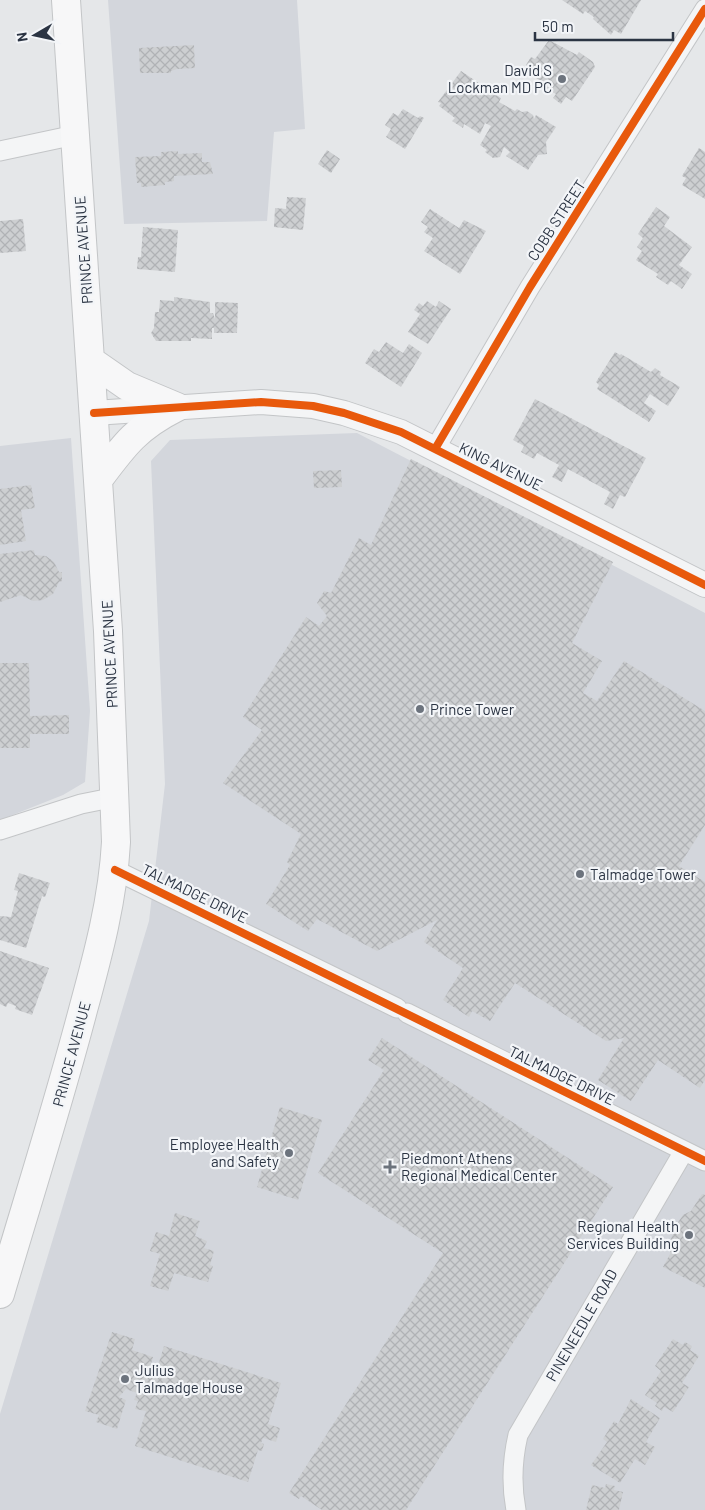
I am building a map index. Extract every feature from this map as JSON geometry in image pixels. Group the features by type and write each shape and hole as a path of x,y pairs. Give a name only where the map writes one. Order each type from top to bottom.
{"main road":[{"name":"PRINCE AVENUE","path":"0,1294 73,1048 106,916 115,870 116,797 108,631 66,0"},
{"path":"91,361 127,386 177,407"},
{"path":"98,480 137,431 151,420 177,407"}],"street":[{"name":"COBB STREET","path":"435,449 530,287 705,9"},
{"path":"0,151 75,135"},
{"name":"KING AVENUE","path":"94,413 261,402 313,406 375,422 435,449 705,585"},
{"path":"0,830 80,804 116,797"},
{"name":"TALMADGE DRIVE","path":"115,870 705,1161"},
{"name":"PINENEEDLE ROAD","path":"516,1510 512,1491 512,1461 518,1435 684,1151"}],"shaded area":[{"path":"108,0 297,0 305,129 274,132 267,221 124,224"},
{"name":"Piedmont Athens Regional Medical Center","path":"357,433 705,613 705,1510 0,1510 0,1414 149,921 165,784 151,461 170,440"},
{"path":"71,438 90,711 85,782 63,795 0,820 0,446"}],"building":[{"path":"562,0 641,0 621,34 614,30 611,35 593,19 594,17 585,11 583,14"},
{"name":"David S Lockman MD PC","path":"549,40 577,55 579,52 593,62 595,67 572,101 566,97 561,104 553,98 556,94 546,88 548,86 527,72 530,68 526,65 531,57 535,59"},
{"path":"194,45 195,68 177,69 171,71 171,73 140,73 139,48"},
{"path":"461,71 501,98 499,102 515,111 517,109 522,112 527,111 533,115 534,119 536,115 556,127 546,142 547,154 538,155 528,170 506,156 510,152 504,147 500,157 493,158 485,152 487,150 480,145 491,126 485,123 480,134 464,124 463,128 452,121 455,118 439,106 441,103 438,102"},
{"path":"403,109 418,118 420,116 424,118 405,149 386,137 391,129 385,125 393,113 398,116"},
{"path":"699,148 705,152 705,199 682,185 686,178 682,176"},
{"path":"327,150 340,159 331,173 318,164"},
{"path":"178,151 178,154 202,153 202,162 210,162 213,174 174,176 174,181 165,182 165,185 141,187 141,183 137,183 135,157 161,156 161,152"},
{"path":"287,197 306,198 303,230 274,227 275,208 286,209"},
{"path":"656,207 670,217 664,226 692,247 679,265 692,274 682,289 671,281 668,285 656,277 658,274 636,260 642,251 637,247 643,238 638,234"},
{"path":"430,209 459,228 464,220 486,231 460,274 424,251 433,238 424,232 428,227 421,222"},
{"path":"23,219 26,251 0,253 0,221"},
{"path":"143,227 178,230 175,272 137,269 138,257 141,257"},
{"path":"174,297 210,302 210,313 213,313 215,319 215,302 238,303 237,333 214,333 214,328 212,328 212,339 191,338 191,341 156,341 151,333 154,328 155,312 159,312 160,300 174,301"},
{"path":"427,301 436,307 439,301 451,309 428,344 408,332 420,314 414,310 419,303 423,306"},
{"path":"386,342 403,353 409,344 422,353 401,387 365,363 374,349 379,352"},
{"path":"615,352 651,372 655,368 661,372 660,375 680,387 668,406 650,394 644,403 656,411 649,422 597,389 599,385 596,382"},
{"path":"535,399 646,458 625,497 620,495 613,509 604,504 610,492 568,469 562,482 552,477 559,465 537,453 534,459 521,452 524,446 513,440"},
{"name":"Prince Tower","path":"411,459 613,562 572,643 602,661 583,693 597,701 624,661 705,711 705,825 679,866 705,882 705,1080 700,1088 658,1060 631,1101 598,1080 624,1038 606,1041 515,983 490,1021 472,1011 469,1017 443,1000 463,968 424,942 437,920 377,951 317,919 308,931 266,904 290,865 287,862 301,834 223,783 262,730 243,717 306,617 319,626 327,616 317,603 324,591 331,593 359,538 371,545"},
{"path":"341,470 342,487 314,488 313,471"},
{"path":"31,485 35,508 21,510 26,541 0,545 0,489"},
{"path":"34,550 35,555 46,556 54,562 59,572 62,572 62,581 59,582 53,594 43,600 33,601 21,595 0,602 0,554"},
{"path":"0,663 29,663 30,716 69,715 69,734 30,734 30,748 0,748"},
{"path":"19,873 50,883 45,897 42,896 26,948 0,940 0,916 11,917 18,891 14,890"},
{"path":"0,951 49,968 32,1015 15,1009 16,1006 8,1003 6,1007 0,1004"},
{"path":"382,1038 613,1187 406,1510 322,1510 301,1496 299,1499 289,1493 443,1253 318,1173 384,1070 368,1060"},
{"name":"Employee Health and Safety","path":"280,1107 322,1120 298,1200 257,1187"},
{"name":"Regional Health Services Building","path":"702,1194 705,1195 705,1288 663,1267 670,1254 670,1242 675,1227 683,1215 691,1211"},
{"path":"175,1213 200,1221 195,1236 207,1241 204,1248 214,1251 210,1265 213,1266 208,1282 174,1273 168,1291 150,1286 160,1254 150,1251 156,1232 169,1236"},
{"path":"112,1332 135,1339 132,1350 153,1357 150,1367 157,1369 164,1346 281,1383 268,1424 280,1428 276,1442 263,1438 261,1443 264,1444 262,1451 258,1450 248,1482 135,1446 146,1411 135,1409 138,1401 134,1400 137,1393 126,1389 119,1397 126,1400 117,1429 96,1422 99,1415 85,1411"},
{"path":"673,1339 683,1345 685,1342 692,1346 690,1350 699,1356 682,1383 689,1387 673,1412 664,1407 662,1411 655,1406 657,1403 645,1395 661,1371 655,1366"},
{"path":"631,1399 660,1418 646,1442 655,1447 645,1465 635,1459 620,1483 591,1465 607,1442 603,1439 614,1421 618,1424"},
{"path":"606,1484 615,1486 614,1490 623,1492 619,1510 586,1510 592,1485 605,1488"}],"cycle path":[{"path":"435,449 530,287 705,9"},
{"path":"94,413 261,402 313,406 344,413 401,432 705,585"},
{"path":"115,870 705,1161"}],"place":[{"name":"David S Lockman MD PC","path":"562,79"},
{"name":"Prince Tower","path":"420,709"},
{"name":"Talmadge Tower","path":"580,874"},
{"name":"Employee Health and Safety","path":"289,1153"},
{"name":"Piedmont Athens Regional Medical Center","path":"390,1167"},
{"name":"Regional Health Services Building","path":"689,1235"},
{"name":"Julius Talmadge House","path":"125,1379"}]}
